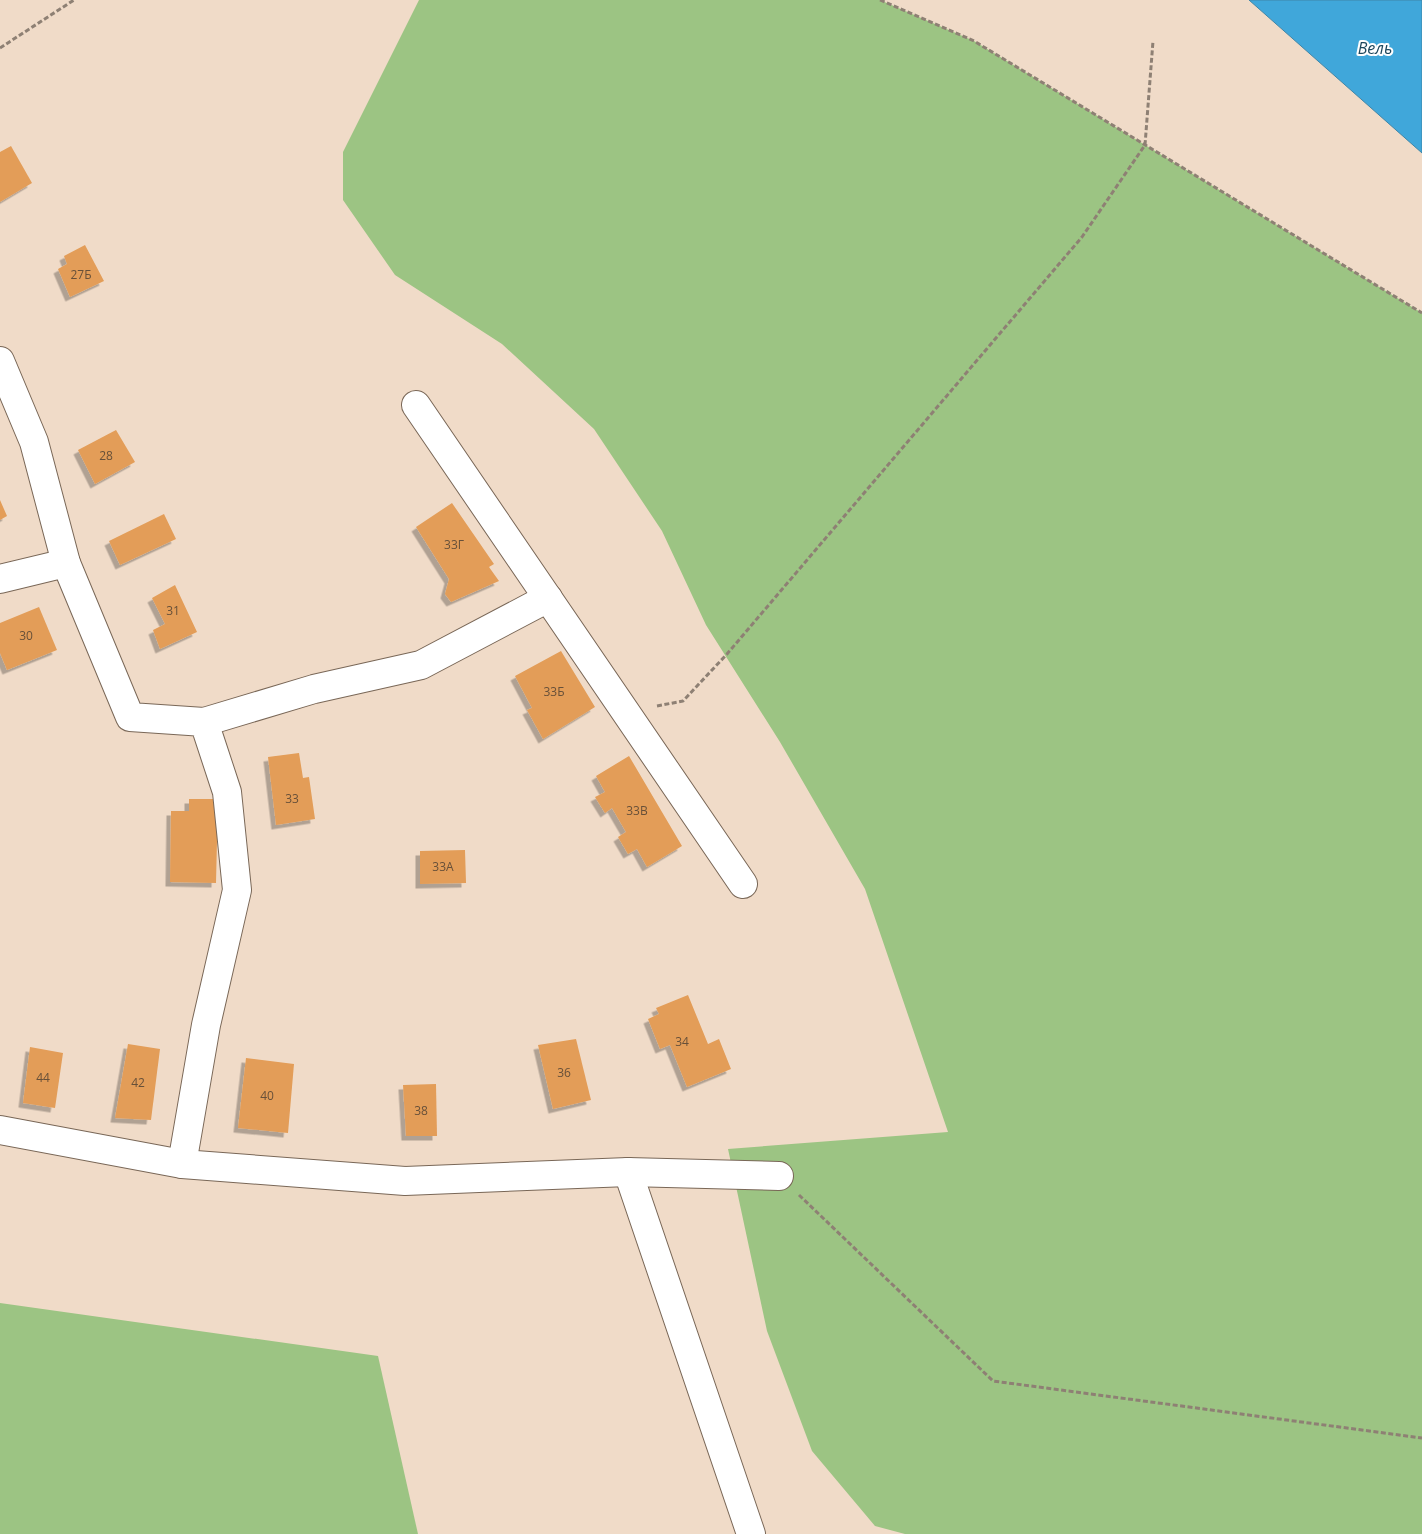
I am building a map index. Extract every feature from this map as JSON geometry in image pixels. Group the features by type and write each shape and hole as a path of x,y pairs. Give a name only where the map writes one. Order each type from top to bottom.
{"street":[{"path":"0,361 34,442 66,563 130,717 204,722 314,689 421,665 548,598"},
{"path":"416,405 743,884"},
{"path":"0,579 66,563"},
{"path":"182,1164 206,1026 237,890 227,792 204,722"},
{"path":"0,1130 182,1164 405,1181 628,1172 779,1176"},
{"path":"628,1172 751,1534"}],"path":[{"path":"0,48 74,0"},
{"path":"880,0 974,41 1422,313"},
{"path":"627,712 683,701 727,654 1082,237 1145,145 1153,41"},
{"path":"779,1176 993,1381 1422,1438"}],"green space":[{"path":"419,0 880,0 974,41 1422,313 1422,1534 905,1534 875,1526 812,1451 767,1331 728,1149 948,1132 865,889 780,742 706,625 662,531 594,429 502,344 395,275 343,200 343,152"},
{"path":"0,1303 378,1356 418,1534 0,1534"}],"water":[{"name":"Вель","path":"1249,0 1422,0 1422,153"}],"building":[{"path":"11,146 32,183 0,202 0,152"},
{"path":"85,245 104,281 70,297 58,269 67,264 64,256"},
{"path":"116,430 135,462 95,484 78,450"},
{"path":"0,500 7,516 0,520"},
{"path":"452,503 494,564 489,567 499,581 451,602 445,594 449,579 416,527"},
{"path":"164,514 176,539 120,565 109,541"},
{"path":"175,585 197,632 160,649 153,630 165,624 152,598"},
{"path":"39,607 57,650 7,670 0,653 0,623"},
{"path":"561,651 595,707 543,739 527,710 532,708 515,676"},
{"path":"299,753 303,778 309,777 315,819 276,825 268,757"},
{"path":"629,756 682,846 647,867 637,849 628,854 618,837 626,832 612,808 605,813 595,797 605,792 596,776"},
{"path":"189,799 218,799 216,883 170,882 171,811 189,811"},
{"path":"465,850 466,883 420,884 420,851"},
{"path":"688,995 708,1044 719,1039 731,1069 687,1087 670,1045 660,1049 648,1019 659,1014 656,1008"},
{"path":"576,1039 591,1100 553,1109 538,1045"},
{"path":"128,1044 160,1049 151,1120 115,1118"},
{"path":"30,1047 63,1053 55,1108 23,1103"},
{"path":"246,1058 294,1064 288,1133 238,1128"},
{"path":"436,1084 437,1136 406,1136 403,1085"}]}
